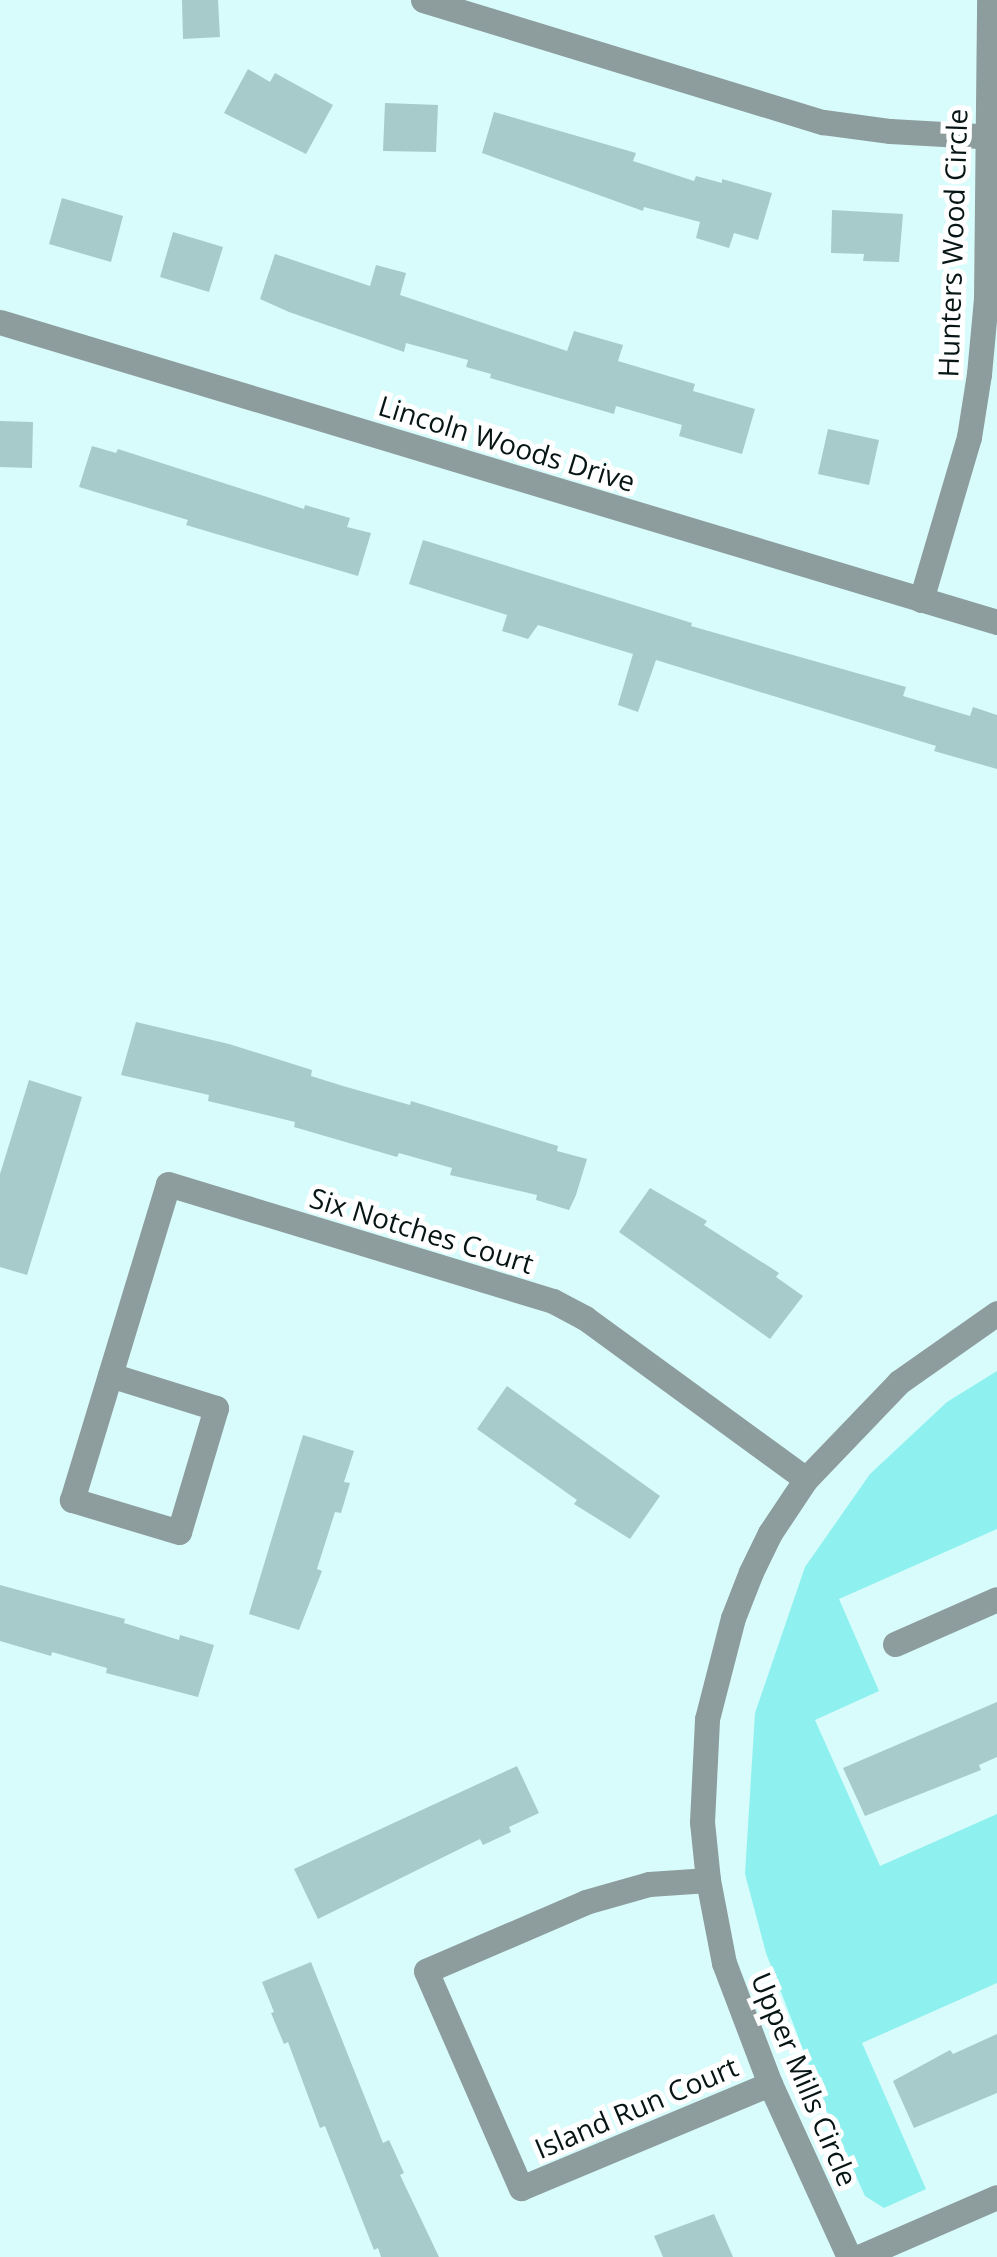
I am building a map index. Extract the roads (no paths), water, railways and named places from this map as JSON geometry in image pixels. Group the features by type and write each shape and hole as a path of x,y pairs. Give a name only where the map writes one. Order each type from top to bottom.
{"street":[{"path":"423,0 823,122 992,137"},
{"name":"Hunters Wood Circle","path":"921,600 970,437 979,374 992,137 989,0"},
{"name":"Lincoln Woods Drive","path":"0,322 997,622"},
{"name":"Six Notches Court","path":"110,1375 216,1408 179,1532 72,1500 168,1184 553,1301 585,1318 806,1479"},
{"name":"Upper Mills Circle","path":"849,2257 770,2084 724,1962 708,1880 702,1774 707,1719 751,1572 770,1533 806,1479 899,1382 997,1313"},
{"path":"894,1644 997,1599"},
{"name":"Island Run Court","path":"708,1880 649,1884 604,1896 426,1971 522,2188 770,2084"},
{"path":"859,2257 997,2197"}]}
